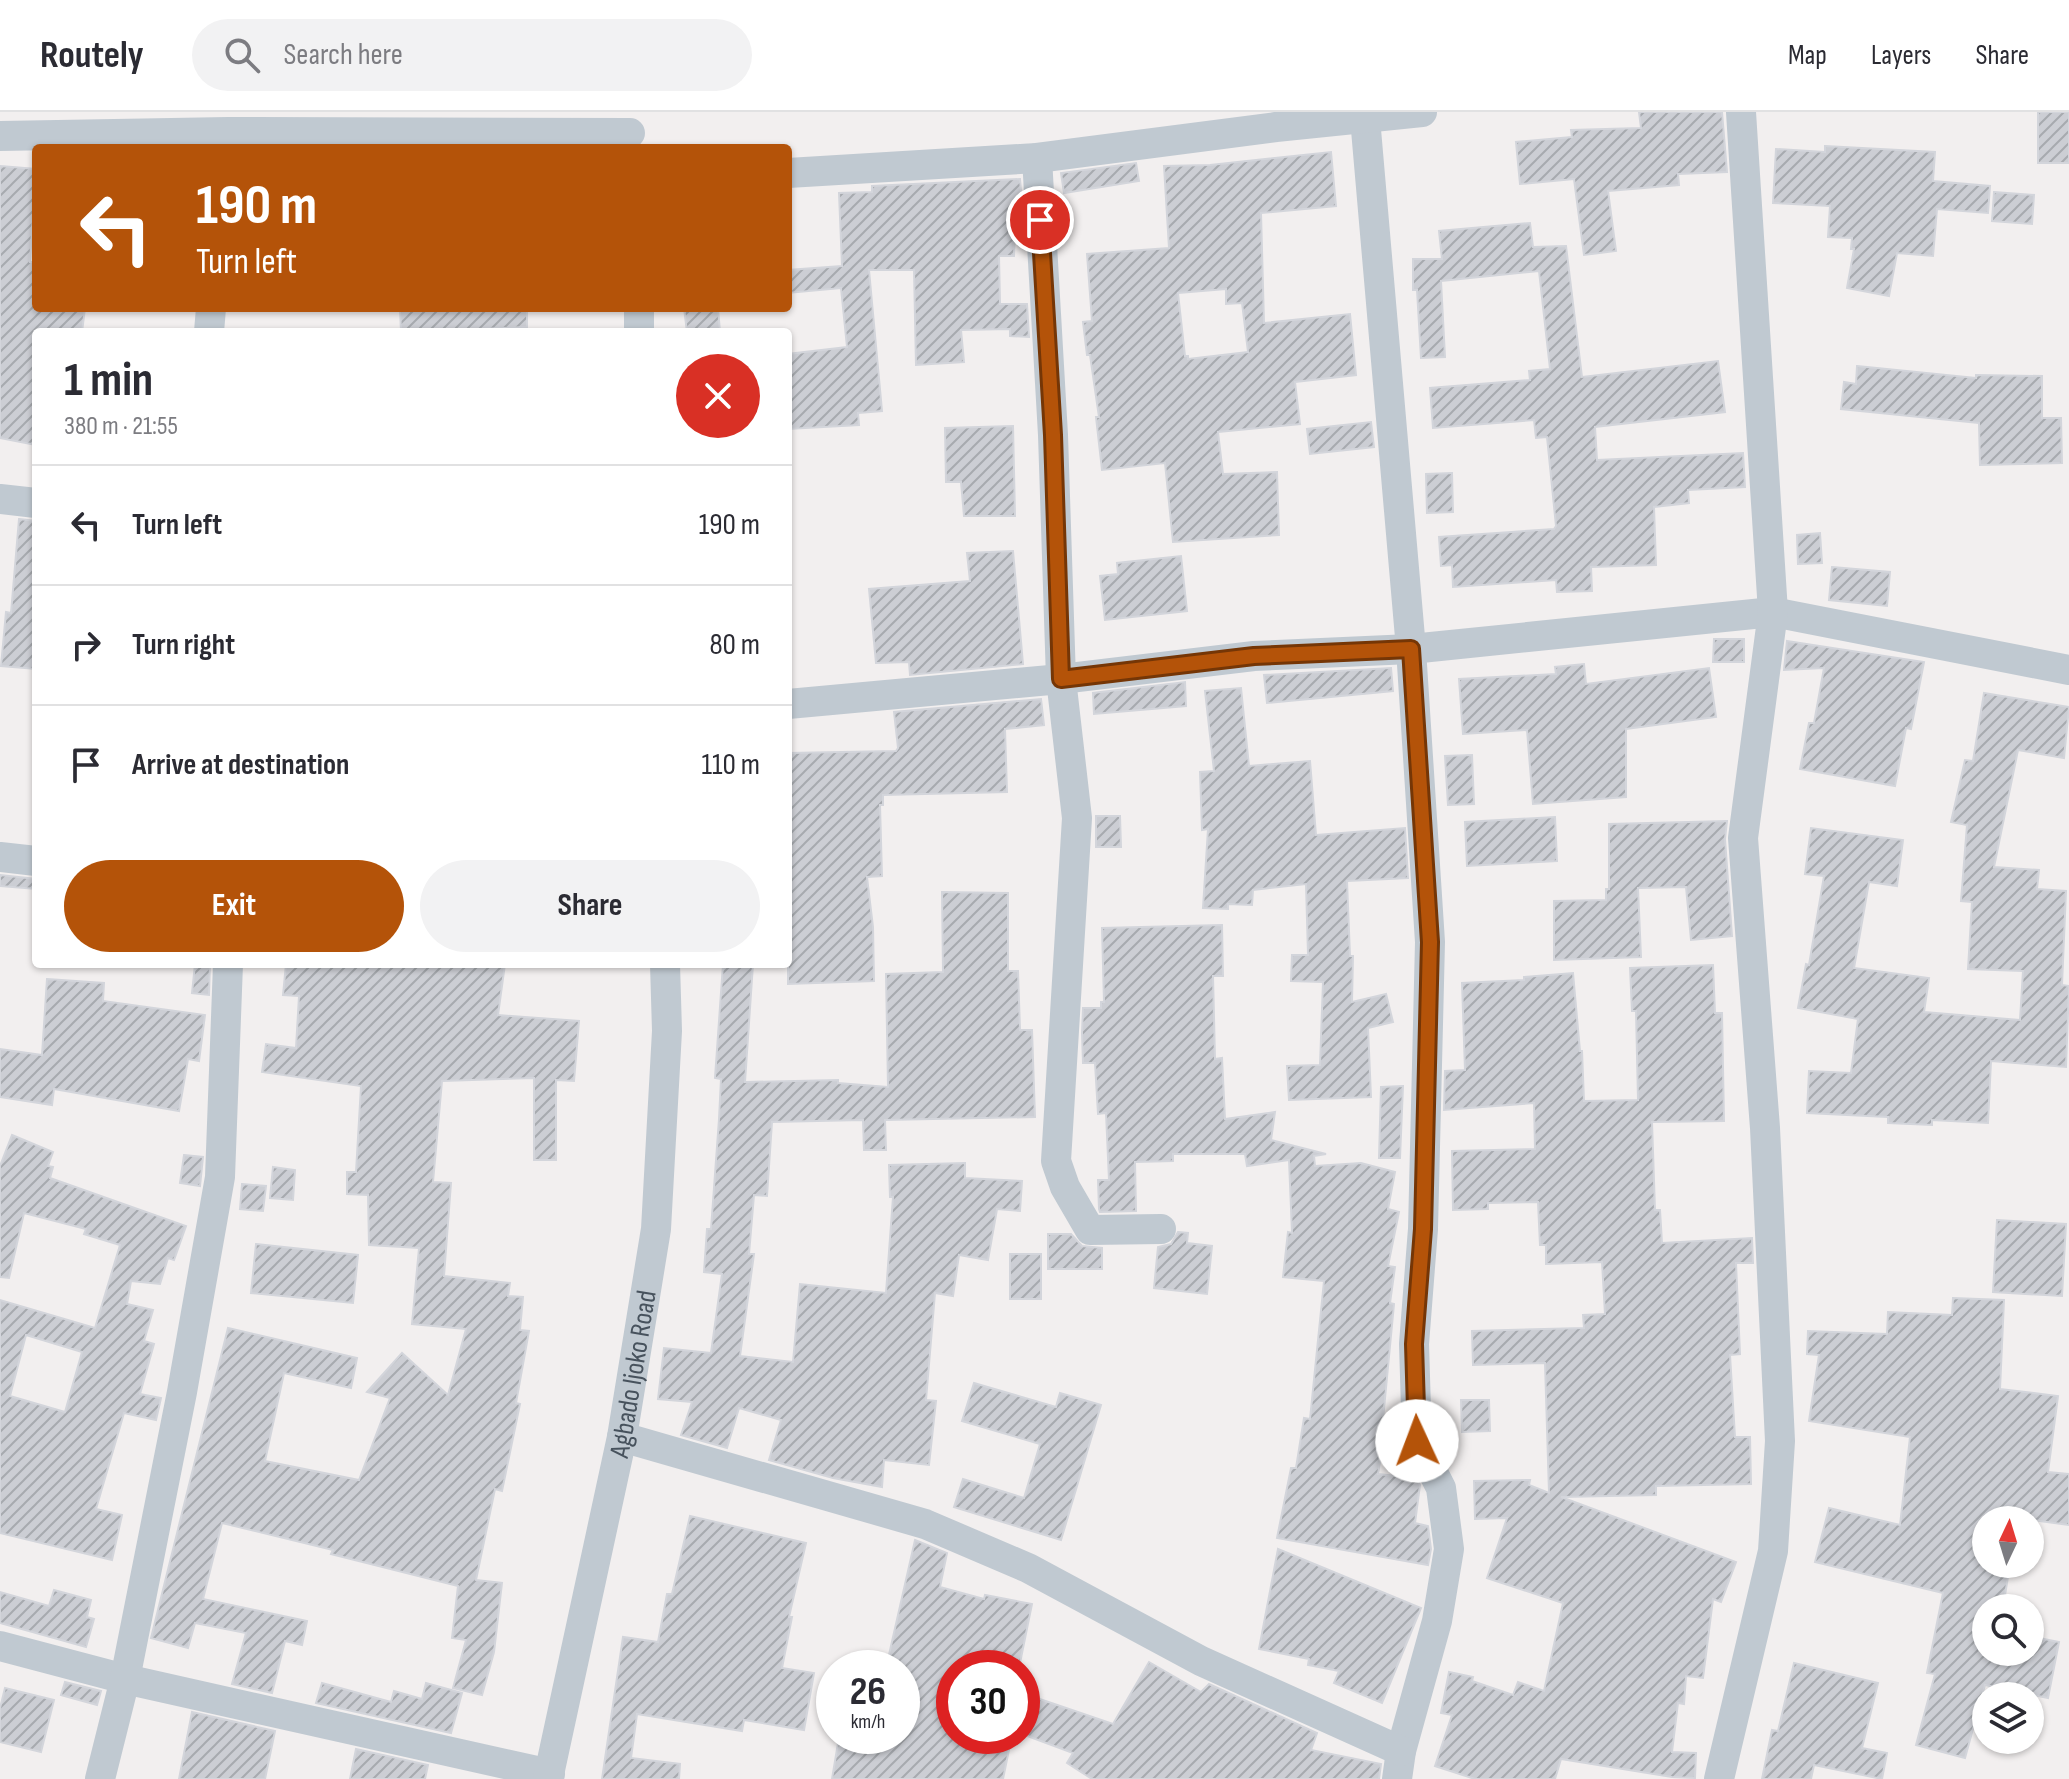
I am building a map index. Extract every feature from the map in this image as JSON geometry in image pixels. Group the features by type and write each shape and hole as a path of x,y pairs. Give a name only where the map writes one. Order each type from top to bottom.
{"street":[{"path":"792,173 1037,158 1422,112"},
{"path":"1719,1779 1773,1551 1780,1441 1765,1128 1743,838 1773,612 1741,112"},
{"path":"622,1437 925,1524 1028,1568 1399,1765 1437,1621 1449,1549 1441,1488 1417,1441 1414,1344 1423,1229 1430,942 1411,649 1365,118"},
{"path":"0,136 162,123 228,140 630,131"},
{"path":"1037,158 1053,435 1061,679 1077,818 1056,1161 1065,1187 1090,1230 1161,1229"},
{"path":"0,499 32,503"},
{"path":"792,704 1061,679 1254,656 1411,649 1773,612 2069,670"},
{"path":"0,857 32,861"},
{"path":"100,1779 125,1679 182,1392 220,1177 228,968"},
{"name":"Agbado Ijoko Road","path":"549,1776 622,1437 656,1229 666,1045 665,968"},
{"path":"0,1646 125,1679 549,1776"}],"building":[{"path":"1639,112 1722,112 1727,172 1678,174 1679,185 1608,191 1616,251 1584,255 1574,179 1520,184 1516,142 1572,137 1571,130 1641,128"},
{"path":"2038,112 2069,112 2069,163 2038,163"},
{"path":"1825,146 1935,152 1933,181 1990,186 1988,213 1937,209 1933,256 1897,253 1889,296 1847,288 1854,249 1851,249 1852,238 1828,237 1830,206 1773,203 1776,149 1825,152"},
{"path":"1331,152 1336,206 1261,213 1264,323 1350,314 1356,375 1295,382 1300,424 1218,432 1223,474 1277,472 1279,535 1173,542 1165,463 1102,470 1096,417 1099,417 1083,322 1092,321 1087,254 1169,248 1164,166 1210,165","holes":["1226,289 1226,304 1242,303 1248,352 1188,359 1185,356 1178,293"]},
{"path":"1136,163 1139,181 1064,193 1061,173"},
{"path":"0,166 32,169 32,312 84,312 82,328 32,328 32,444 0,438"},
{"path":"1020,179 1022,202 1016,203 1014,256 999,256 1000,304 1027,304 1029,337 1010,336 1010,329 961,330 964,362 916,365 914,270 869,270 882,411 858,413 859,425 792,429 792,354 847,347 841,288 792,293 792,270 842,266 839,193 872,192 872,186"},
{"path":"1994,192 2034,195 2032,224 1992,221"},
{"path":"1530,223 1533,247 1566,246 1582,377 1718,361 1725,412 1595,427 1597,460 1743,453 1745,487 1688,490 1689,503 1654,507 1656,565 1591,567 1592,591 1557,592 1556,580 1453,587 1452,565 1441,566 1439,537 1554,529 1556,526 1547,437 1536,438 1534,420 1433,428 1430,388 1530,380 1529,371 1550,369 1539,271 1441,281 1445,357 1421,358 1417,290 1413,290 1413,259 1442,259 1439,231"},
{"path":"400,312 527,312 527,327 401,328"},
{"path":"684,312 718,312 720,328 686,328"},
{"path":"1857,366 1976,378 1976,375 2042,376 2042,418 2061,418 2062,463 1980,465 1979,423 1841,409 1844,382 1856,384"},
{"path":"1371,422 1374,447 1310,454 1307,429"},
{"path":"1013,426 1015,516 964,516 961,482 946,482 945,428"},
{"path":"1452,473 1453,512 1427,513 1426,474"},
{"path":"19,519 32,521 32,669 1,666 6,612 11,613"},
{"path":"1820,533 1822,563 1798,564 1797,535"},
{"path":"1013,551 1023,664 910,675 909,662 876,663 869,589 970,581 967,553"},
{"path":"1181,556 1187,611 1105,620 1100,576 1118,574 1117,563"},
{"path":"1832,567 1890,572 1887,606 1829,600"},
{"path":"1714,639 1744,639 1744,662 1713,662"},
{"path":"1787,641 1924,662 1911,729 1906,728 1895,786 1800,769 1809,723 1814,723 1824,668 1784,670"},
{"path":"1584,664 1586,684 1709,668 1716,717 1626,729 1626,797 1533,804 1527,730 1463,734 1459,679 1556,674 1555,667"},
{"path":"1391,668 1393,691 1267,703 1264,675"},
{"path":"1185,682 1186,706 1094,714 1093,693"},
{"path":"1241,688 1249,766 1310,761 1316,835 1405,828 1408,878 1347,881 1350,956 1353,956 1352,1002 1386,994 1393,1022 1368,1028 1371,1097 1289,1100 1287,1066 1320,1065 1323,982 1291,981 1292,955 1308,955 1306,884 1253,890 1252,905 1228,904 1228,909 1203,908 1208,829 1202,830 1200,772 1214,771 1205,691"},
{"path":"1984,693 2069,707 2064,758 2018,750 1994,867 2039,870 2037,889 2066,891 2062,985 2069,986 2066,1067 1991,1061 1988,1123 1932,1120 1932,1125 1888,1123 1888,1117 1807,1113 1809,1071 1851,1073 1858,1019 1798,1008 1806,964 1809,965 1824,876 1805,874 1811,828 1903,840 1897,886 1869,882 1854,968 1929,978 1924,1012 2020,1020 2023,971 1968,969 1972,902 1961,901 1967,825 1951,822 1965,760 1973,761"},
{"path":"1041,699 1044,725 1005,729 1007,792 883,795 883,805 880,805 882,876 867,877 873,927 874,981 788,984 788,968 792,968 792,753 896,751 894,712"},
{"path":"1472,755 1474,804 1448,805 1445,756"},
{"path":"1096,816 1120,816 1121,847 1096,847"},
{"path":"1555,817 1557,861 1467,866 1465,822"},
{"path":"1727,821 1725,839 1732,936 1691,940 1686,887 1638,888 1641,957 1554,960 1554,901 1606,900 1606,889 1609,889 1609,824"},
{"path":"0,875 32,879 32,889 0,886"},
{"path":"942,892 1008,893 1008,971 1018,971 1020,1030 1032,1030 1035,1117 885,1120 886,1150 864,1150 863,1120 772,1122 767,1196 754,1195 749,1254 754,1254 740,1356 793,1362 800,1284 886,1293 893,1197 890,1197 889,1165 965,1163 965,1178 1022,1181 1020,1211 997,1209 988,1260 959,1255 953,1296 935,1293 926,1400 936,1401 929,1465 884,1460 882,1487 833,1478 769,1460 781,1420 739,1408 727,1448 681,1435 692,1402 658,1399 664,1348 711,1353 722,1274 704,1272 707,1229 711,1229 719,1119 721,1079 715,1078 723,968 753,968 745,1082 838,1080 838,1083 888,1087 886,974 943,972"},
{"path":"1222,925 1223,976 1213,976 1215,1059 1222,1058 1225,1119 1275,1112 1271,1140 1326,1154 1314,1156 1315,1166 1361,1163 1395,1172 1388,1209 1399,1212 1388,1266 1395,1267 1390,1303 1394,1304 1382,1430 1385,1431 1378,1474 1416,1478 1420,1485 1415,1523 1428,1526 1431,1549 1428,1565 1277,1538 1291,1468 1296,1468 1304,1418 1310,1419 1324,1281 1283,1277 1288,1232 1292,1233 1289,1160 1247,1166 1245,1154 1173,1154 1173,1161 1135,1162 1136,1211 1100,1212 1099,1209 1098,1180 1109,1180 1106,1113 1098,1114 1095,1063 1083,1063 1082,1033 1083,1008 1101,1008 1101,1002 1104,1002 1102,928"},
{"path":"1713,965 1715,1013 1722,1013 1724,1121 1652,1122 1655,1210 1660,1210 1662,1243 1752,1238 1753,1263 1736,1263 1740,1354 1730,1355 1735,1437 1750,1437 1751,1484 1656,1486 1656,1495 1561,1497 1736,1562 1721,1602 1713,1599 1703,1678 1686,1676 1684,1704 1678,1703 1672,1752 1696,1753 1695,1778 1561,1759 1555,1779 1475,1779 1435,1766 1452,1715 1441,1713 1449,1672 1473,1677 1472,1681 1513,1695 1518,1682 1544,1691 1563,1603 1487,1578 1507,1518 1475,1519 1474,1481 1530,1480 1529,1485 1549,1493 1545,1363 1473,1365 1472,1331 1584,1328 1583,1315 1605,1314 1602,1262 1546,1264 1546,1245 1540,1245 1538,1202 1488,1203 1488,1209 1453,1210 1452,1151 1535,1149 1534,1103 1444,1110 1445,1071 1465,1070 1462,983 1524,980 1524,977 1573,973 1584,1101 1638,1100 1636,1011 1632,1011 1630,968"},
{"path":"195,968 210,968 209,995 192,993"},
{"path":"286,968 504,968 498,1015 579,1021 574,1081 556,1080 556,1160 534,1160 534,1078 442,1081 433,1182 451,1183 444,1276 510,1283 508,1296 523,1297 520,1330 529,1331 516,1403 520,1404 502,1491 495,1489 476,1580 502,1583 494,1652 482,1695 453,1688 466,1640 452,1638 458,1586 331,1554 333,1550 222,1523 203,1599 307,1621 302,1645 285,1641 272,1693 232,1684 246,1633 195,1623 188,1648 151,1638 228,1328 357,1358 351,1388 284,1373 265,1461 359,1480 390,1398 367,1392 402,1353 448,1395 466,1329 412,1324 419,1248 369,1245 368,1195 347,1194 347,1172 356,1172 361,1086 262,1072 266,1044 296,1048 299,996 283,995"},
{"path":"47,979 104,983 103,1001 205,1015 199,1061 188,1059 179,1111 54,1089 52,1105 0,1097 0,1049 42,1055"},
{"path":"1403,1086 1400,1158 1379,1158 1381,1087"},
{"path":"12,1135 53,1152 48,1166 53,1167 50,1178 186,1226 174,1260 168,1258 160,1284 131,1281 127,1304 153,1310 144,1341 154,1344 140,1394 161,1398 156,1420 124,1413 96,1509 122,1515 112,1560 0,1533 0,1300 95,1328 120,1245 84,1234 86,1229 24,1213 9,1278 0,1277 0,1166","holes":["26,1335 82,1352 65,1412 10,1396"]},
{"path":"184,1155 203,1157 200,1186 180,1183"},
{"path":"273,1167 295,1170 293,1200 270,1198"},
{"path":"242,1184 266,1186 263,1211 240,1209"},
{"path":"1997,1220 2066,1224 2062,1296 1993,1292"},
{"path":"1178,1232 1188,1233 1187,1243 1212,1246 1207,1294 1154,1288 1158,1247 1171,1244"},
{"path":"1048,1234 1071,1234 1082,1246 1102,1248 1102,1269 1048,1269"},
{"path":"256,1244 358,1255 353,1303 251,1293"},
{"path":"1010,1254 1041,1254 1041,1299 1010,1299"},
{"path":"1953,1298 2004,1300 2000,1389 2058,1396 2048,1472 2069,1474 2069,1525 2044,1522 2044,1506 1972,1506 1972,1578 2008,1578 2005,1594 1972,1594 1972,1666 2044,1666 2044,1639 2059,1642 2048,1698 2044,1697 2044,1682 1972,1682 1972,1732 1965,1758 1916,1745 1935,1674 1927,1673 1943,1593 1815,1562 1829,1508 1900,1525 1910,1437 1809,1421 1819,1355 1807,1354 1808,1331 1887,1334 1888,1312 1952,1315"},
{"path":"974,1383 1056,1407 1060,1393 1101,1405 1061,1540 954,1507 963,1479 1024,1498 1040,1444 962,1421"},
{"path":"1461,1400 1489,1400 1490,1431 1462,1432"},
{"path":"690,1516 806,1543 789,1617 792,1617 782,1668 814,1673 804,1730 744,1720 742,1731 637,1714 631,1758 680,1764 679,1779 602,1779 623,1637 658,1642 667,1594 672,1594"},
{"path":"915,1540 947,1553 940,1587 984,1599 985,1595 1032,1604 1023,1650 936,1650 936,1754 1008,1754 1003,1779 832,1779 836,1754 920,1754 920,1650 890,1650"},
{"path":"1278,1549 1421,1608 1382,1703 1334,1683 1339,1671 1308,1665 1309,1659 1259,1649"},
{"path":"54,1590 91,1600 87,1617 94,1619 86,1647 0,1623 0,1592 49,1606"},
{"path":"1149,1662 1201,1692 1209,1684 1317,1733 1311,1750 1381,1764 1379,1779 1092,1779 1067,1763 1073,1753 1040,1741 1040,1699 1113,1724"},
{"path":"1794,1663 1878,1683 1862,1748 1887,1753 1882,1779 1814,1765 1811,1779 1762,1779 1772,1730 1778,1731"},
{"path":"65,1682 101,1691 97,1705 61,1695"},
{"path":"322,1683 391,1702 394,1691 422,1699 426,1683 462,1693 451,1733 316,1703"},
{"path":"5,1688 54,1700 41,1752 0,1742 0,1708"},
{"path":"192,1712 275,1731 265,1779 179,1779"},
{"path":"356,1749 428,1765 425,1779 350,1779"}],"route":[{"path":"1040,220 1053,435 1061,679 1254,656 1411,649 1430,942 1423,1229 1414,1344 1417,1441"}]}
